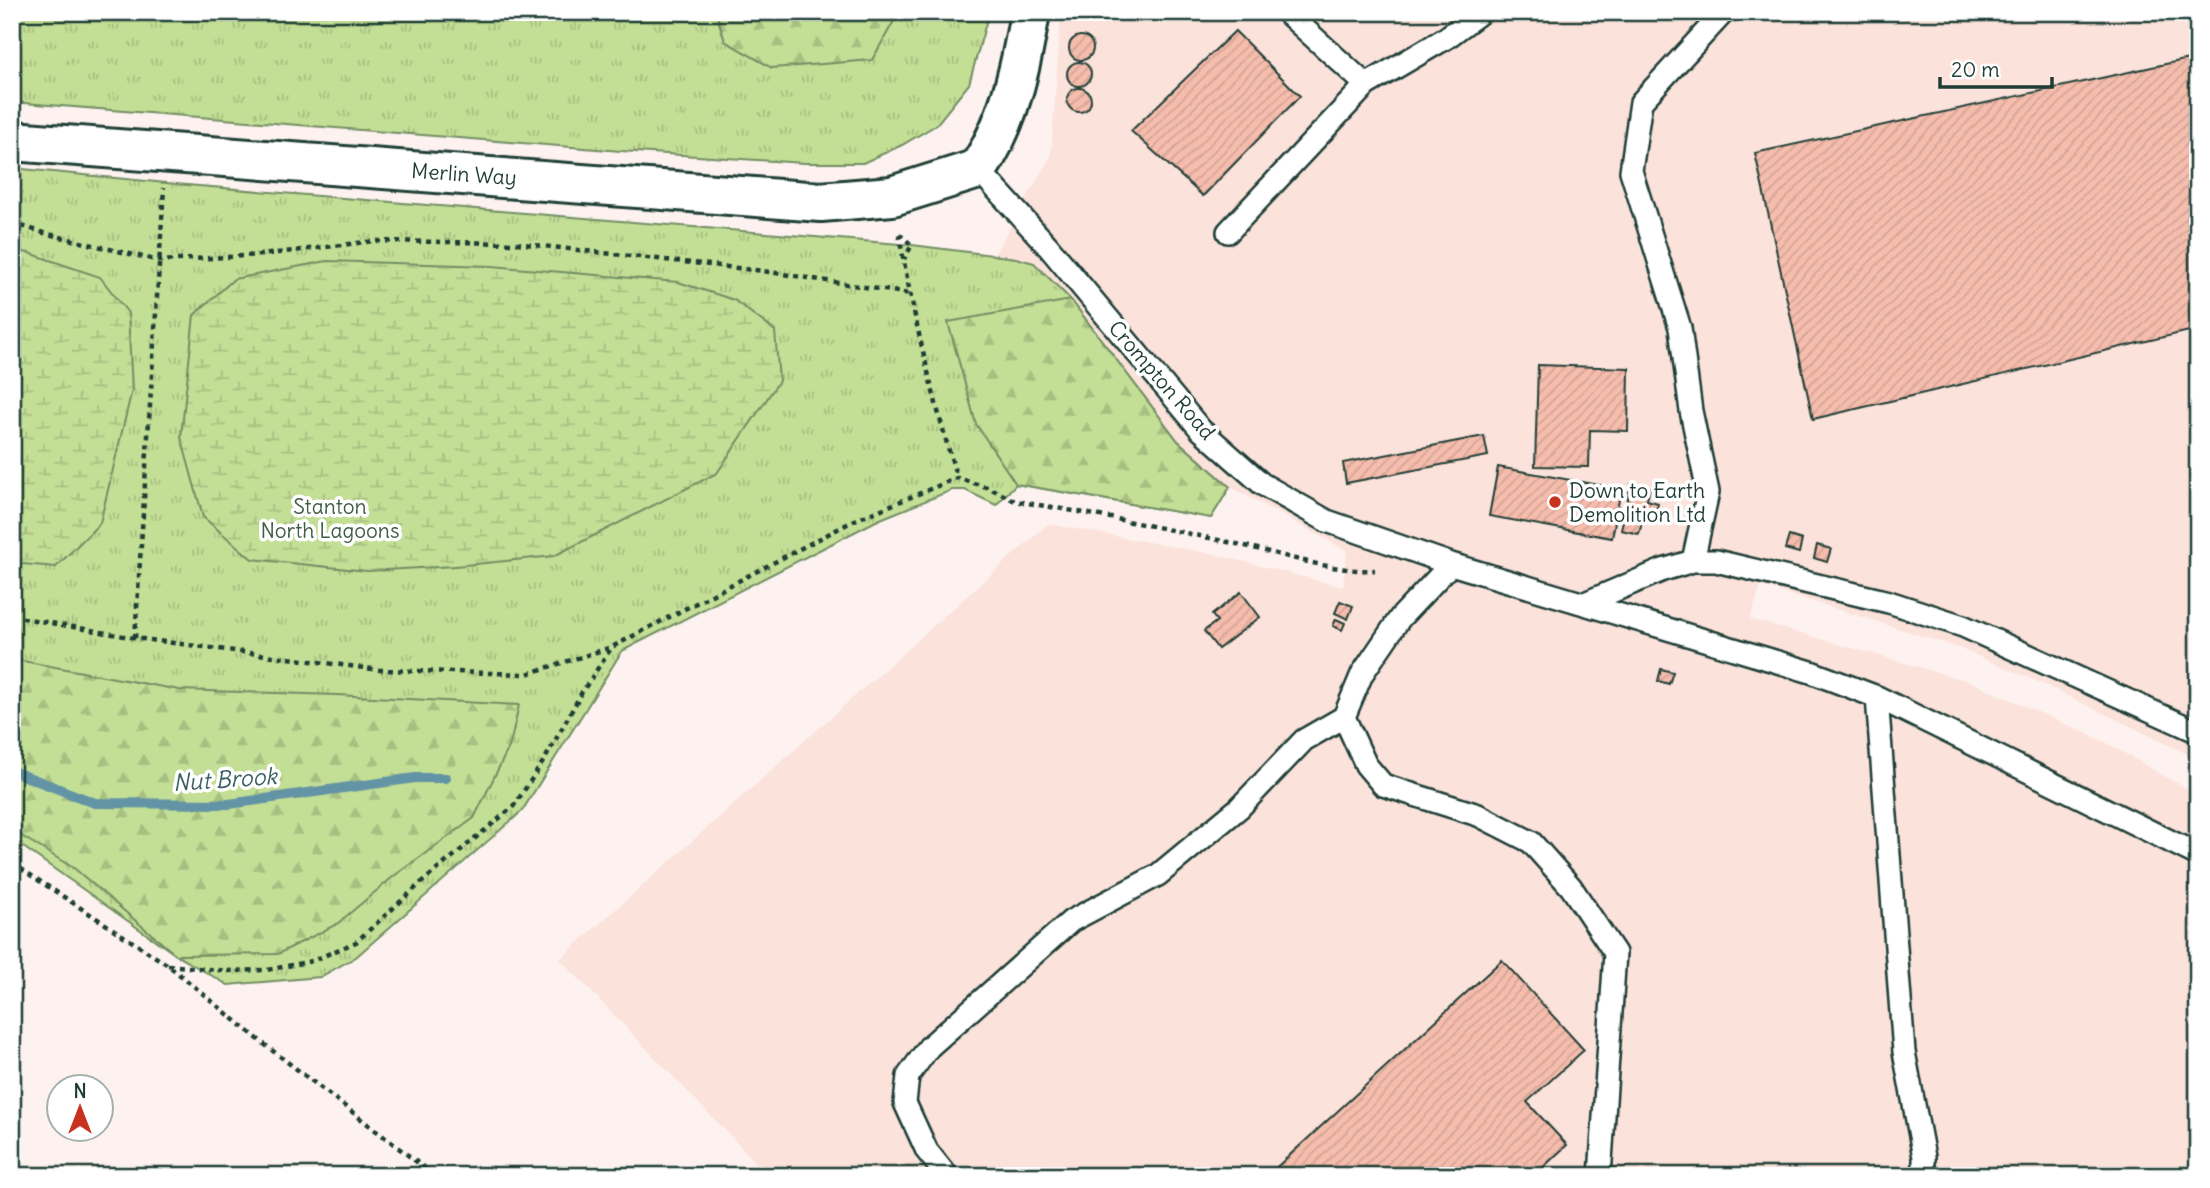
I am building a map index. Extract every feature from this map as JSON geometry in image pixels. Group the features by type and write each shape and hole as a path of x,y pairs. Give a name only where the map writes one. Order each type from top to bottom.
{"street":[{"path":"903,192 978,169 1002,127 1014,88 1030,12"},
{"name":"Merlin Way","path":"12,141 821,202 903,192"}],"lane":[{"path":"1286,12 1366,85"},
{"path":"1228,232 1366,85 1446,38 1481,12"},
{"path":"1693,561 1708,492 1691,411 1680,328 1631,171 1641,102 1724,12"},
{"name":"Crompton Road","path":"978,169 1048,245 1201,430 1262,484 1327,522 1451,564 1811,672 1877,696 2198,855"},
{"path":"1585,603 1663,570 1693,561 1716,561 1889,602 1963,626 2198,733"},
{"path":"947,1176 928,1151 905,1103 908,1076 929,1047 1072,921 1158,875 1240,808 1304,740 1344,717 1363,674 1400,618 1451,564"},
{"path":"1877,696 1904,1052 1924,1157 1924,1176"},
{"path":"1344,717 1366,765 1384,785 1478,814 1531,842 1571,887 1615,953 1600,1176"}],"path":[{"path":"135,638 166,152"},
{"path":"903,192 899,233 910,294 940,420 957,478"},
{"path":"12,223 159,261 374,242 516,243 763,271 910,294"},
{"path":"899,233 912,245 904,260"},
{"path":"12,616 135,638 380,670 527,674 612,647 855,520 957,478 990,488 1015,501 1196,535 1324,564 1363,571 1376,570"},
{"path":"168,965 227,971 267,970 312,961 356,942 421,883 513,807 612,647"},
{"path":"12,863 168,965 264,1044 435,1176"}],"shaded area":[{"path":"1061,12 2198,12 2198,759 2043,684 1959,648 1866,618 1761,586 1750,619 1971,682 2103,741 2198,795 2198,1176 769,1176 560,959 1048,524 1214,554 1343,587 1347,551 1231,487 1214,474 1178,441 1071,300 1034,263 994,255 1051,156"}],"green space":[{"path":"12,12 716,12 725,41 871,60 899,12 989,12 969,84 936,125 863,163 804,163 12,102"},
{"path":"716,12 899,12 872,60 772,68 725,41"},
{"name":"Stanton North Lagoons","path":"12,168 912,245 1016,258 1034,263 1071,300 1178,441 1230,487 1211,518 1016,484 996,505 965,490 952,490 878,520 622,651 522,811 356,957 320,977 228,985 176,955 12,839"},
{"path":"12,250 29,253 100,277 128,313 132,390 100,523 56,567 12,563"},
{"path":"327,261 492,266 678,282 734,300 775,331 779,381 717,473 554,556 367,571 252,559 203,517 181,437 194,315 234,279"},
{"path":"1071,300 1178,441 1230,487 1211,518 1016,484 976,424 948,322"},
{"path":"12,659 179,690 519,705 510,745 474,818 394,876 337,924 278,954 176,955 75,869 12,830"}],"building":[{"path":"1235,31 1300,96 1203,196 1131,131"},
{"path":"1081,36 1092,43 1093,48 1086,59 1081,60 1070,53 1069,48 1076,37"},
{"path":"2198,57 2198,329 1813,419 1755,153"},
{"path":"1079,62 1090,69 1091,74 1084,85 1079,86 1068,79 1067,74 1074,63"},
{"path":"1079,88 1090,95 1091,100 1084,111 1079,112 1068,105 1067,100 1074,89"},
{"path":"1538,365 1629,368 1628,431 1590,430 1589,467 1535,466"},
{"path":"1484,436 1488,456 1346,483 1343,463"},
{"name":"Down to Earth Demolition Ltd","path":"1498,467 1621,489 1612,538 1489,516"},
{"path":"1631,484 1650,487 1647,500 1658,503 1655,520 1643,518 1639,534 1621,530"},
{"path":"1789,536 1802,540 1799,553 1785,549"},
{"path":"1817,545 1831,549 1827,562 1814,558"},
{"path":"1241,592 1260,617 1218,649 1204,631 1217,621 1212,615"},
{"path":"1340,601 1353,606 1348,619 1335,613"},
{"path":"1336,619 1345,623 1342,630 1333,626"},
{"path":"1661,669 1673,672 1669,684 1658,681"},
{"path":"1502,960 1584,1050 1527,1102 1567,1145 1534,1176 1267,1176"}],"waterway":[{"name":"Nut Brook","path":"12,771 95,803 229,804 415,778 446,778"}],"place":[{"name":"Down to Earth Demolition Ltd","path":"1555,502"}]}
